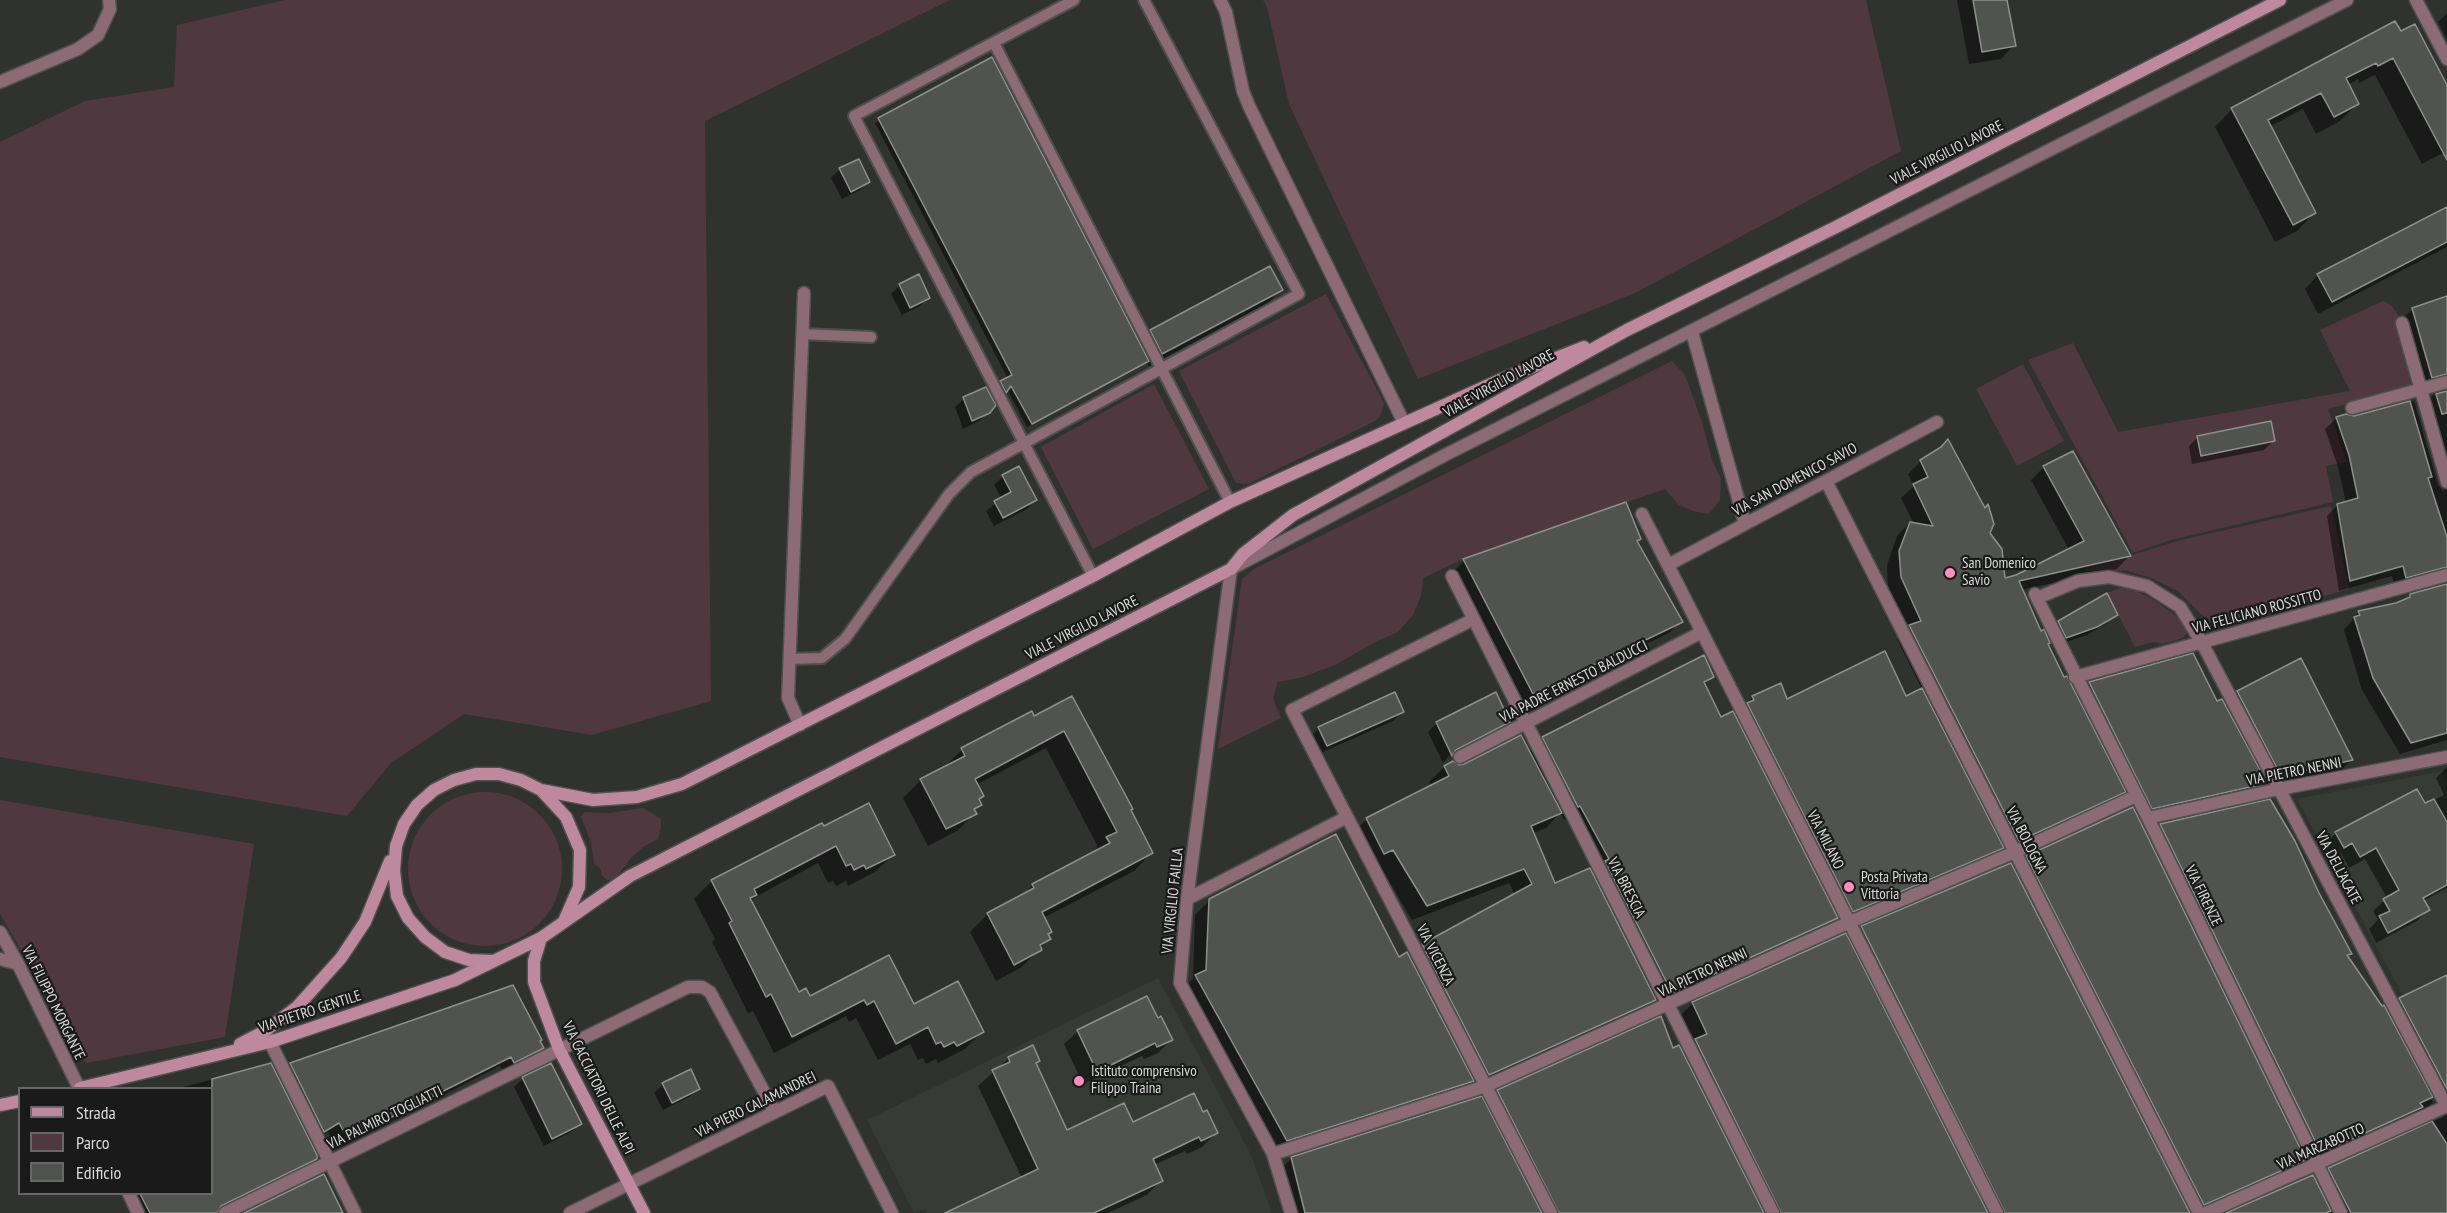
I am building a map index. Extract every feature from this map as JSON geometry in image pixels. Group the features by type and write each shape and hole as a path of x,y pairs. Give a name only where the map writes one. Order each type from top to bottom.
{"street":[{"path":"0,82 78,49 98,35 110,9 109,0"},
{"path":"1220,0 1226,12 1243,91 1249,106 1404,423"},
{"name":"VIALE VIRGILIO LAVORE","path":"541,938 630,876 1231,569 1243,554 1293,515 1627,330 1826,232 2280,0"},
{"path":"1231,569 1447,454 2347,0"},
{"path":"2416,0 2447,59"},
{"path":"800,725 788,698 804,293"},
{"path":"2402,323 2447,482"},
{"name":"VIALE VIRGILIO LAVORE","path":"541,790 593,800 637,797 682,784 1093,576 1230,502 1502,379 1627,330"},
{"path":"1692,332 1745,524"},
{"path":"2352,408 2447,381"},
{"name":"VIA SAN DOMENICO SAVIO","path":"1668,565 1937,423"},
{"name":"VIA BOLOGNA","path":"1826,481 2199,1213"},
{"name":"VIA MILANO","path":"1642,514 1997,1213"},
{"name":"VIA VIRGILIO FAILLA","path":"1231,569 1186,900 1180,983 1273,1154 1291,1213"},
{"name":"VIA FELICIANO ROSSITTO","path":"2075,677 2447,575"},
{"name":"VIA BRESCIA","path":"1452,576 1773,1213"},
{"name":"VIA DELL'ACATE","path":"2036,596 2078,581 2109,577 2147,586 2180,607 2202,643 2447,1107"},
{"name":"VIA FIRENZE","path":"2036,596 2148,818 2341,1213"},
{"name":"VIA VICENZA","path":"1474,619 1292,710 1551,1213"},
{"name":"VIA PADRE ERNESTO BALDUCCI","path":"1460,757 1702,632"},
{"name":"VIA PIETRO NENNI","path":"2148,818 2279,789 2447,757"},
{"path":"354,1213 267,1037 341,958 365,922 404,824 417,805 434,790 454,780 476,774 499,774 521,780 541,790 566,817 580,850 579,887 564,920"},
{"name":"VIA PIETRO NENNI","path":"1273,1154 1486,1086 2136,796"},
{"path":"1186,900 1347,817"},
{"path":"396,846 393,871 398,896 408,918 419,931 446,952 469,960 494,961"},
{"name":"VIA FILIPPO MORGANTE","path":"0,932 79,1087"},
{"name":"VIA PIETRO GENTILE","path":"88,1087 221,1054 267,1037 455,980 541,938"},
{"name":"VIA CACCIATORI DELLE ALPI","path":"541,938 534,961 534,982 559,1049 644,1213"},
{"path":"0,959 18,964"},
{"name":"VIA PALMIRO TOGLIATTI","path":"225,1213 688,987 702,987 710,992 776,1112"},
{"name":"VIA PIERO CALAMANDREI","path":"570,1213 828,1086 892,1213"},
{"path":"0,1105 18,1101"},
{"name":"VIA MARZABOTTO","path":"2206,1213 2447,1107"},
{"path":"129,1195 138,1213"}],"lane":[{"path":"1074,0 854,116 1093,576"},
{"path":"789,659 822,658 834,651 949,494 971,472 1299,294 1144,0"},
{"path":"994,43 1230,502"},
{"path":"802,334 871,337"}],"shaded area":[{"path":"2443,771 2447,779 2447,975 2403,996 2297,799"},
{"name":"Istituto comprensivo Filippo Traina","path":"1158,978 1251,1155 1272,1213 927,1213 925,1209 914,1213 867,1120"}],"green space":[{"path":"285,0 950,0 705,121 711,701 592,735 464,714 391,763 347,816 0,757 0,142 85,101 174,87 177,25"},
{"path":"1263,0 1866,0 1901,151 1635,293 1418,379 1289,104 1267,7"},
{"path":"1326,294 1384,403 1381,414 1377,420 1248,484 1236,483 1179,371"},
{"path":"2383,301 2391,305 2398,315 2416,386 2328,409 2347,462 2326,466 2333,502 2171,540 2133,553 2028,360 2073,343 2118,432 2350,391 2320,330"},
{"path":"1672,361 1685,375 1702,422 1712,460 1721,479 1720,500 1709,514 1679,505 1665,489 1463,559 1423,578 1421,596 1413,615 1398,632 1335,665 1303,677 1278,682 1273,698 1281,718 1218,749 1242,579 1254,569"},
{"path":"2023,364 2064,441 2017,466 1976,389"},
{"path":"1154,384 1209,489 1093,549 1041,447"},
{"path":"2331,506 2349,589 2240,620 2221,624 2210,620 2179,592 2154,579 2128,571 2084,570 2181,540"},
{"path":"2120,588 2132,588 2152,599 2185,622 2187,633 2183,638 2162,644 2154,642 2135,647 2107,593"},
{"path":"485,792 514,798 528,805 539,815 549,826 556,840 562,869 556,898 549,912 539,923 528,933 514,940 485,946 456,940 442,933 431,923 421,912 414,898 408,869 414,840 421,826 431,815 442,805 456,798"},
{"path":"0,800 254,844 225,1037 86,1063 0,914"},
{"path":"643,808 661,819 658,839 643,847 631,858 615,879 607,880 600,868 594,864 591,842 581,817 584,812 609,813"}],"building":[{"path":"1973,0 2007,0 2016,46 1982,52"},
{"path":"2395,21 2401,31 2415,24 2447,85 2447,160 2393,58 2378,66 2376,63 2346,78 2359,104 2334,117 2321,93 2268,120 2316,213 2293,225 2231,108"},
{"path":"992,57 1149,361 1032,424 1011,386 1006,393 1000,381 1012,375 878,118"},
{"path":"859,159 870,182 851,192 839,168"},
{"path":"2447,207 2447,242 2332,302 2317,274"},
{"path":"1270,266 1283,290 1162,354 1150,330"},
{"path":"919,274 930,298 910,308 899,284"},
{"path":"2447,296 2447,374 2432,378 2412,308"},
{"path":"986,387 996,405 990,413 972,421 963,397"},
{"path":"2447,391 2447,413 2442,414 2436,394"},
{"path":"2410,401 2432,477 2428,478 2447,537 2447,567 2406,578 2403,566 2350,581 2337,504 2358,498 2349,455 2336,417 2346,414 2354,416"},
{"path":"2271,421 2275,441 2201,456 2197,436"},
{"path":"1948,439 1985,508 1988,504 1994,524 1990,533 2002,549 2005,578 2016,575 2084,541 2043,466 2073,451 2131,556 2019,581 2041,631 2044,629 2050,643 2048,644 2064,677 2067,676 2126,792 2019,841 1909,625 1921,621 1901,577 1899,551 1910,522 1933,526 1913,484 1928,477 1920,460 1941,447"},
{"path":"1019,466 1037,500 1003,518 994,501 1011,492 1002,475"},
{"path":"1626,502 1641,539 1637,541 1683,622 1533,694 1463,559"},
{"path":"2447,584 2447,733 2411,743 2373,678 2354,617 2360,615 2358,611 2396,603 2410,597 2410,594"},
{"path":"2107,593 2118,615 2097,627 2066,638 2058,621"},
{"path":"1885,651 1906,696 1922,688 2004,848 1853,912 1747,703 1754,700 1752,696 1781,683 1787,699"},
{"path":"2193,653 2217,701 2222,699 2265,779 2256,781 2259,785 2152,809 2089,682"},
{"path":"1704,655 1714,677 1704,682 1721,717 1733,711 1838,918 1672,993 1605,861 1609,859 1580,806 1578,807 1542,737"},
{"path":"2301,658 2353,760 2281,776 2237,691"},
{"path":"1395,692 1404,712 1327,746 1318,727"},
{"path":"1496,692 1510,722 1456,750 1452,756 1436,722"},
{"path":"1072,696 1133,809 1131,810 1153,853 1042,912 1052,932 1048,934 1051,939 1040,945 1042,950 1014,965 987,913 1034,888 1032,884 1110,843 1106,837 1117,832 1064,731 975,779 984,796 979,799 982,805 974,809 977,814 946,829 920,779 965,756 961,748 1032,711 1034,716"},
{"path":"1521,735 1562,813 1531,826 1555,883 1590,868 1656,1000 1489,1075 1422,944 1532,884 1524,869 1427,906 1393,850 1384,854 1366,818 1449,776 1444,766 1453,761 1459,765 1464,764"},
{"path":"2417,789 2425,803 2434,799 2447,822 2447,885 2423,898 2430,910 2388,933 2379,916 2390,911 2383,899 2399,890 2376,848 2360,857 2352,843 2344,848 2335,832"},
{"path":"2270,799 2295,841 2319,893 2352,954 2347,955 2382,1006 2384,1005 2433,1097 2420,1103 2423,1107 2321,1153 2160,824"},
{"path":"869,803 895,855 866,869 864,865 854,870 851,864 846,866 836,846 754,889 757,895 750,898 799,992 806,988 810,996 889,955 914,1004 958,981 984,1032 957,1046 954,1042 944,1047 941,1042 936,1044 928,1027 896,1044 874,1001 867,1005 864,1000 792,1037 771,994 766,997 729,923 732,921 711,880 822,823 824,826"},
{"path":"2133,807 2306,1160 2204,1205 2026,856"},
{"path":"1336,834 1399,957 1407,952 1474,1081 1287,1141 1195,975 1206,970 1209,899"},
{"path":"2011,863 2190,1213 2005,1213 1861,926"},
{"path":"1846,933 1988,1213 1781,1213 1695,1039 1707,1034 1692,1002"},
{"path":"2447,975 2447,1089 2399,998"},
{"path":"513,985 544,1048 514,1063 511,1057 348,1139 339,1123 324,1132 290,1063"},
{"path":"1147,996 1158,1018 1161,1016 1173,1040 1157,1047 1155,1043 1097,1072 1077,1030"},
{"path":"1661,1016 1673,1048 1679,1045 1764,1213 1559,1213 1497,1090"},
{"path":"1033,1045 1040,1061 1036,1063 1067,1130 1124,1103 1133,1122 1194,1093 1203,1112 1207,1110 1218,1133 1201,1141 1199,1137 1153,1159 1163,1181 1094,1213 945,1213 1038,1169 992,1070 1010,1062 1008,1057"},
{"path":"271,1063 317,1159 221,1206 217,1213 150,1213 141,1195 213,1195 212,1079"},
{"path":"551,1063 582,1124 552,1139 522,1077"},
{"path":"691,1069 700,1089 672,1103 662,1083"},
{"path":"1482,1096 1542,1213 1305,1213 1291,1157"},
{"path":"2432,1121 2447,1144 2447,1213 2351,1213 2328,1168"},
{"path":"324,1174 343,1213 244,1213"},
{"path":"2313,1175 2331,1211 2326,1213 2226,1213"}],"place":[{"name":"San Domenico Savio","path":"1950,573"},
{"name":"Posta Privata Vittoria","path":"1849,887"},
{"name":"Istituto comprensivo Filippo Traina","path":"1079,1081"}]}
